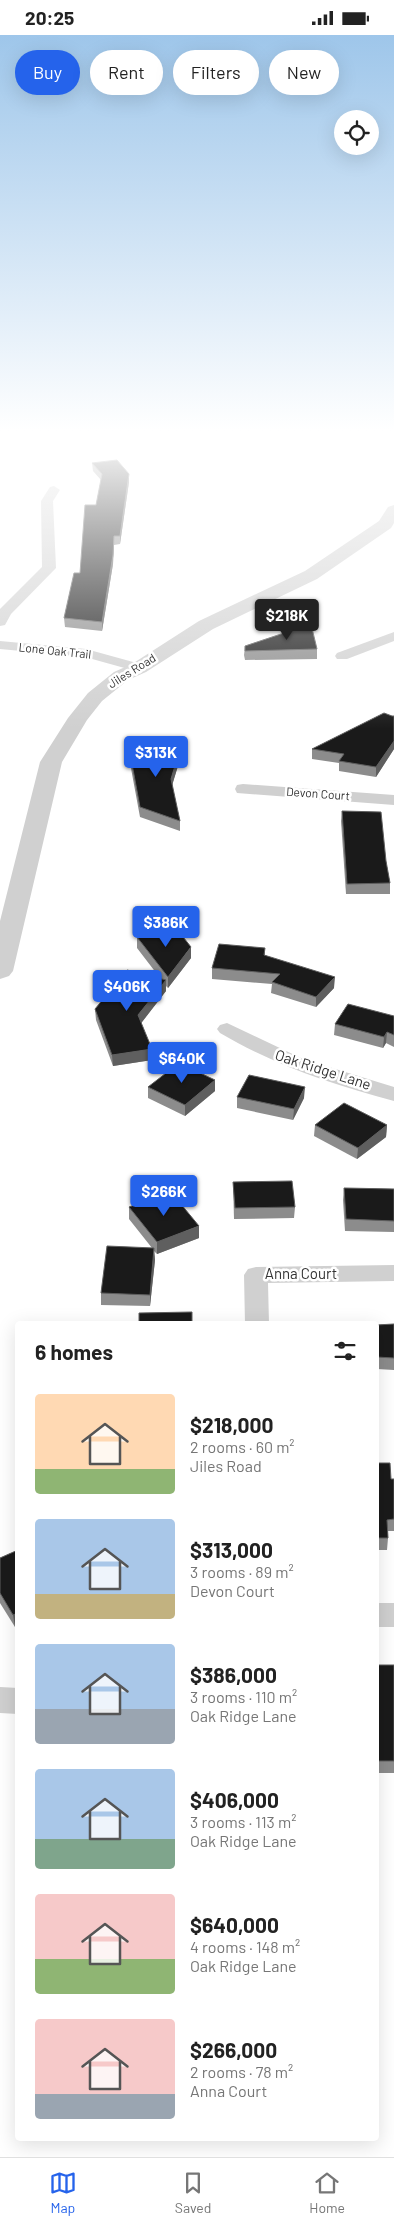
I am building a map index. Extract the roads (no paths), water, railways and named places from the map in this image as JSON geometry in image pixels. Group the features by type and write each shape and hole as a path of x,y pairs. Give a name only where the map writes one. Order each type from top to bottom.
{"street":[{"path":"0,622 5,612 49,568 48,531"},
{"name":"Jiles Road","path":"0,971 51,763 78,718 95,697 121,676 139,668 206,625 311,575 375,531"},
{"path":"342,655 394,636"},
{"name":"Lone Oak Trail","path":"0,645 86,653 139,668"},
{"name":"Devon Court","path":"243,789 394,800"},
{"name":"Oak Ridge Lane","path":"227,1029 263,1050 305,1067 370,1085 394,1094"},
{"name":"Anna Court","path":"257,1321 256,1275 394,1273"},
{"path":"379,1615 394,1615"},
{"path":"0,1699 15,1701"}]}
